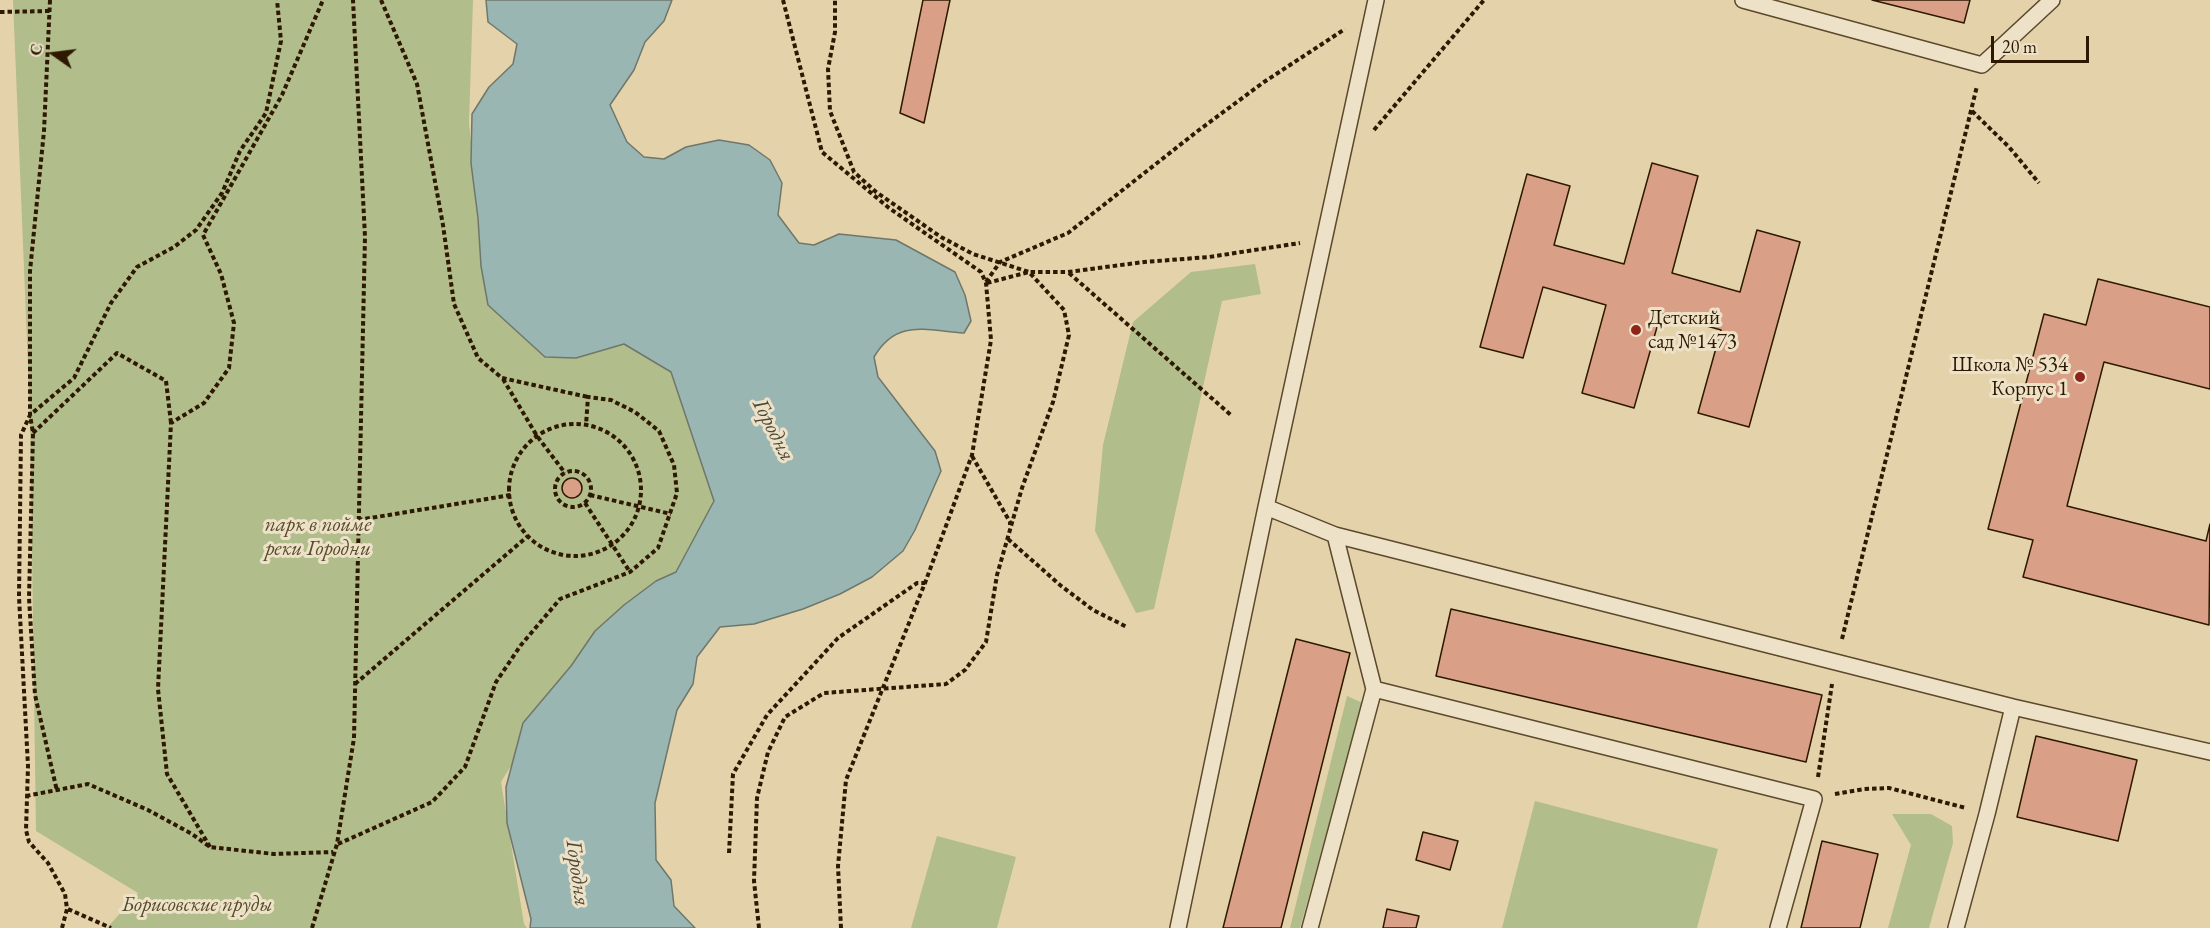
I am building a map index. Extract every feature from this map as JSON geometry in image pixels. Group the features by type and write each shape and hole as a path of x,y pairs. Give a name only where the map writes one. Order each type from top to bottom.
{"lane":[{"path":"1743,0 1982,65 2052,0"},
{"path":"1178,928 1266,507 1375,5"},
{"path":"1266,507 1335,535 2013,707 2210,752"},
{"path":"1310,928 1374,689 1335,535"},
{"path":"1374,689 1814,799 1778,928"},
{"path":"1956,928 2013,707"}],"path":[{"path":"50,0 44,131 30,271 30,415 33,433 29,598 34,694 57,790"},
{"path":"62,928 68,909 65,894 48,863 29,842 26,830 28,766 18,597 21,435 30,415 74,378 111,303 137,267 174,247 196,230 222,194 240,151 266,113 281,41 277,0"},
{"path":"171,423 204,403 229,368 234,323 221,274 203,235 282,95 322,0"},
{"path":"312,928 337,844 354,738 365,237 353,0"},
{"path":"381,0 417,84 443,225 454,304 478,358 502,378 537,436 565,473"},
{"path":"783,0 822,152 889,208 981,272 986,283 991,340 972,455 925,583 846,780 838,866 841,928"},
{"path":"759,928 754,881 757,798 768,752 785,717 824,693 946,684 965,670 986,642 997,575 1022,488 1053,402 1069,335 1064,310 1029,272 973,254 941,237 876,192 854,172 830,111 828,69 835,32 835,0"},
{"path":"1369,136 1484,0"},
{"path":"986,283 1000,262 1068,233 1199,130 1375,5"},
{"path":"0,12 50,11"},
{"path":"1982,65 1836,663 1814,799 1864,789 1889,788 1987,814"},
{"path":"1972,110 2009,147 2038,183"},
{"path":"986,283 1029,272 1068,272 1144,262 1209,257 1324,239"},
{"path":"1068,272 1232,416"},
{"path":"33,433 117,353 166,381 171,423 158,689 167,774 210,847"},
{"path":"337,844 432,802 465,767 496,682 521,645 560,599 630,572 658,548 671,514 677,493 674,465 659,431 635,412 611,400 502,378"},
{"path":"586,424 588,397"},
{"path":"586,424 611,434 631,453 641,478 640,506 627,531 612,544 606,549 579,557 550,552 528,536 513,512 509,484 518,457 537,436 560,425 586,424"},
{"path":"972,455 1010,522 1008,539"},
{"path":"578,471 591,485 590,495 585,503 577,507 567,507 559,502 554,494 555,484 565,473 578,471"},
{"path":"358,520 511,495"},
{"path":"590,495 671,514"},
{"path":"585,503 630,572"},
{"path":"355,684 528,536"},
{"path":"1008,539 1035,560 1060,585 1093,610 1127,627"},
{"path":"729,853 733,774 767,715 838,638 917,583 925,583"},
{"path":"26,796 88,784 148,810 192,834 210,847 274,854 333,852"},
{"path":"68,909 111,928"}],"green space":[{"name":"парк в пойме реки Городни","path":"13,0 473,0 469,123 488,305 545,357 576,358 624,344 671,372 714,501 676,572 584,649 501,782 524,924 527,928 107,928 138,893 36,831 30,415"},
{"path":"1255,264 1261,294 1222,301 1154,609 1136,613 1095,531 1103,445 1133,322 1191,272"},
{"path":"1347,696 1363,703 1300,928 1290,928"},
{"path":"1535,801 1718,849 1697,928 1502,928"},
{"path":"1892,814 1931,814 1952,826 1953,843 1929,928 1888,928 1911,845"},
{"path":"937,836 1016,857 997,928 911,928"}],"water":[{"name":"Городня","path":"486,0 672,0 664,21 645,42 634,70 610,105 627,142 644,157 664,159 686,147 719,140 749,145 770,160 782,183 778,215 799,243 814,245 839,234 896,240 955,272 965,295 971,321 964,333 925,329 903,332 892,337 874,357 878,377 935,451 941,471 915,530 903,551 872,577 840,594 803,609 754,624 720,627 697,657 693,684 677,710 655,803 656,860 671,880 674,906 695,928 530,928 531,919 507,823 506,787 523,723 571,666 595,631 656,581 676,572 714,501 671,372 624,344 576,358 545,357 488,305 481,266 471,163 472,114 489,87 513,64 517,44 488,22"}],"building":[{"path":"923,0 950,0 924,123 900,113"},
{"path":"1872,0 1970,0 1964,23"},
{"path":"1652,163 1698,176 1672,273 1740,292 1757,230 1800,242 1749,427 1698,413 1721,330 1661,313 1634,408 1582,393 1606,305 1543,287 1523,358 1480,347 1527,174 1570,186 1554,245 1624,264"},
{"path":"2098,279 2210,307 2210,389 2104,362 2067,506 2206,541 2210,524 2209,625 2023,577 2033,540 1988,529 2044,314 2086,325"},
{"path":"572,478 579,481 582,488 579,495 572,498 565,495 562,488 565,481"},
{"path":"1451,609 1822,695 1806,762 1436,676"},
{"path":"1296,639 1350,653 1281,928 1223,928"},
{"path":"2036,736 2137,760 2118,841 2017,817"},
{"path":"1423,832 1458,841 1450,870 1416,860"},
{"path":"1822,841 1878,854 1860,928 1801,928"},
{"path":"1387,909 1419,916 1416,928 1383,928"}],"place":[{"name":"Детский сад №1473","path":"1636,330"},
{"name":"Школа № 534 Корпус 1","path":"2080,377"}],"park label":[{"name":"Борисовские пруды","path":"197,905"}]}
